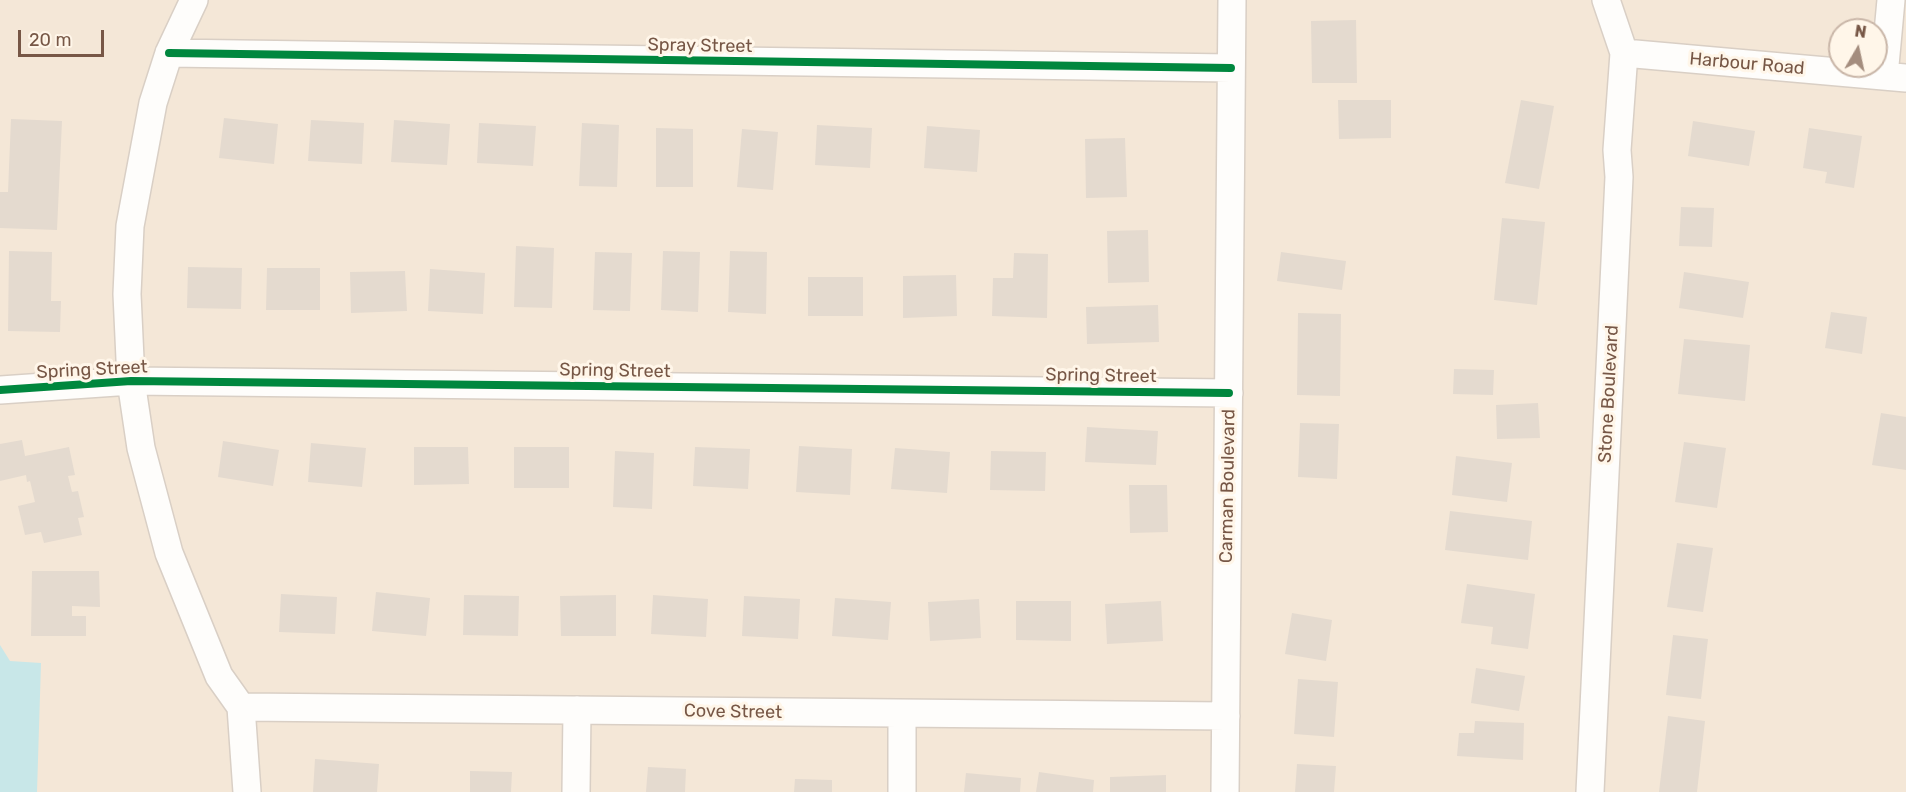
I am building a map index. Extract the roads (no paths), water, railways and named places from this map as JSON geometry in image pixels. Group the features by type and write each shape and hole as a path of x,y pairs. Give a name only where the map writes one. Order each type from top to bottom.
{"street":[{"path":"194,0 169,53 153,104 130,226 127,294 131,381 141,448 169,553 219,676 241,707 247,792"},
{"name":"Carman Boulevard","path":"1225,792 1232,0"},
{"name":"Stone Boulevard","path":"1590,792 1619,177 1617,150 1624,53 1606,0"},
{"path":"1891,0 1895,77"},
{"name":"Spray Street","path":"169,53 1231,68"},
{"name":"Harbour Road","path":"1624,53 1895,77"},
{"name":"Spring Street","path":"0,390 131,381 1229,393"},
{"name":"Cove Street","path":"241,707 1226,716"},
{"path":"576,792 577,710"},
{"path":"902,714 902,792"}],"water":[{"path":"0,645 10,661 41,663 37,792 0,792"}]}
